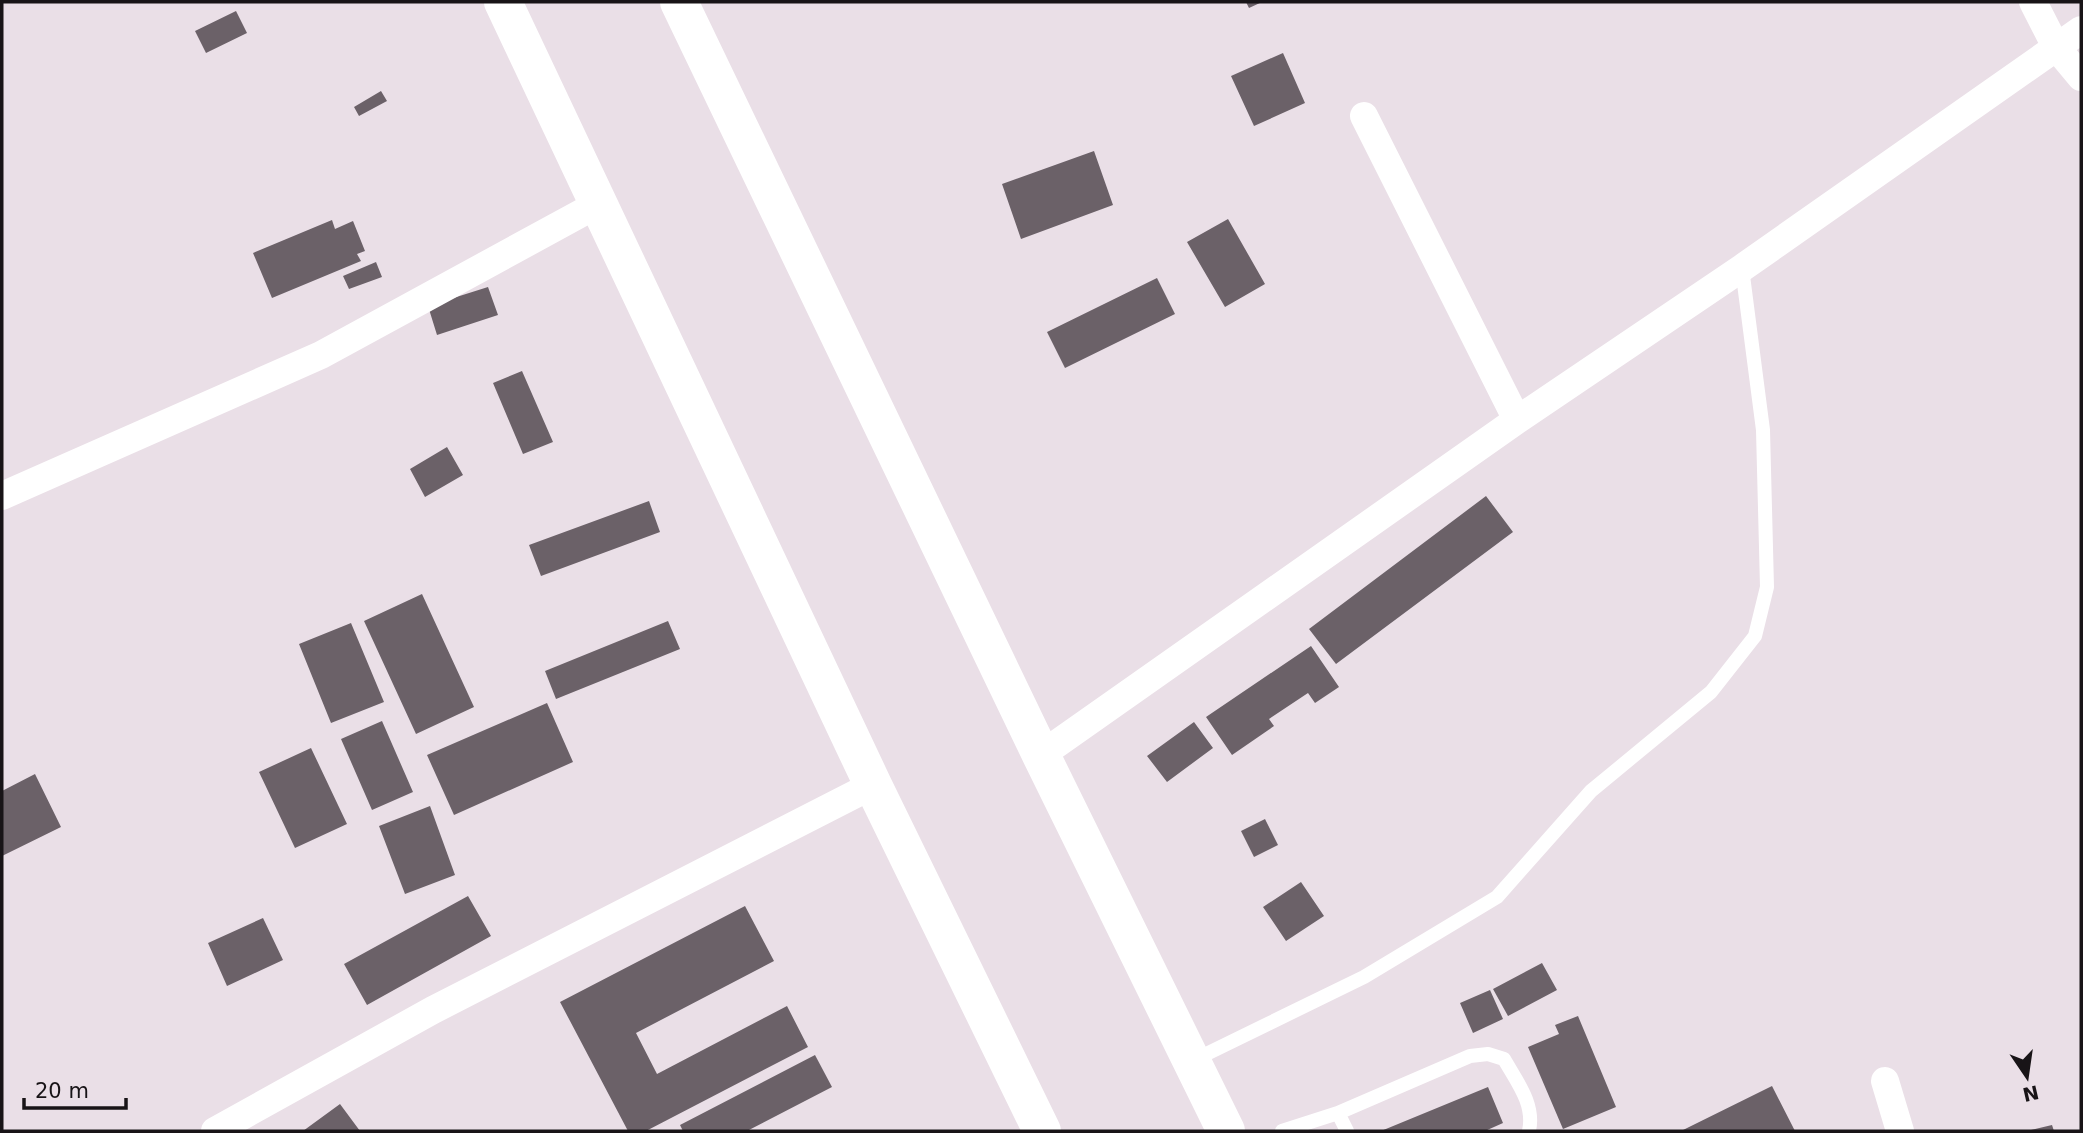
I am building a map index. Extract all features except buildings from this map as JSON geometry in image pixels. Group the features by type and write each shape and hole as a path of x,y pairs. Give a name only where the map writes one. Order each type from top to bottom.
{"highway":[{"path":"503,2 873,785 1042,1131"},
{"path":"679,2 1041,755 1226,1131"}],"street":[{"path":"2033,2 2056,47 2081,78"},
{"path":"1041,755 1517,420 1742,268 2081,30"},
{"path":"1364,116 1517,420"},
{"path":"2,496 321,355 598,204"},
{"path":"215,1131 433,1010 873,785"},
{"path":"1885,1082 1900,1131"}],"lane":[{"path":"1191,1061 1364,977 1497,897 1591,791 1711,692 1755,636 1767,587 1763,430 1742,268"},
{"path":"1282,1131 1338,1113 1470,1056 1488,1054 1504,1059 1527,1099 1531,1119 1529,1131"},
{"path":"1338,1113 1346,1131"}]}
